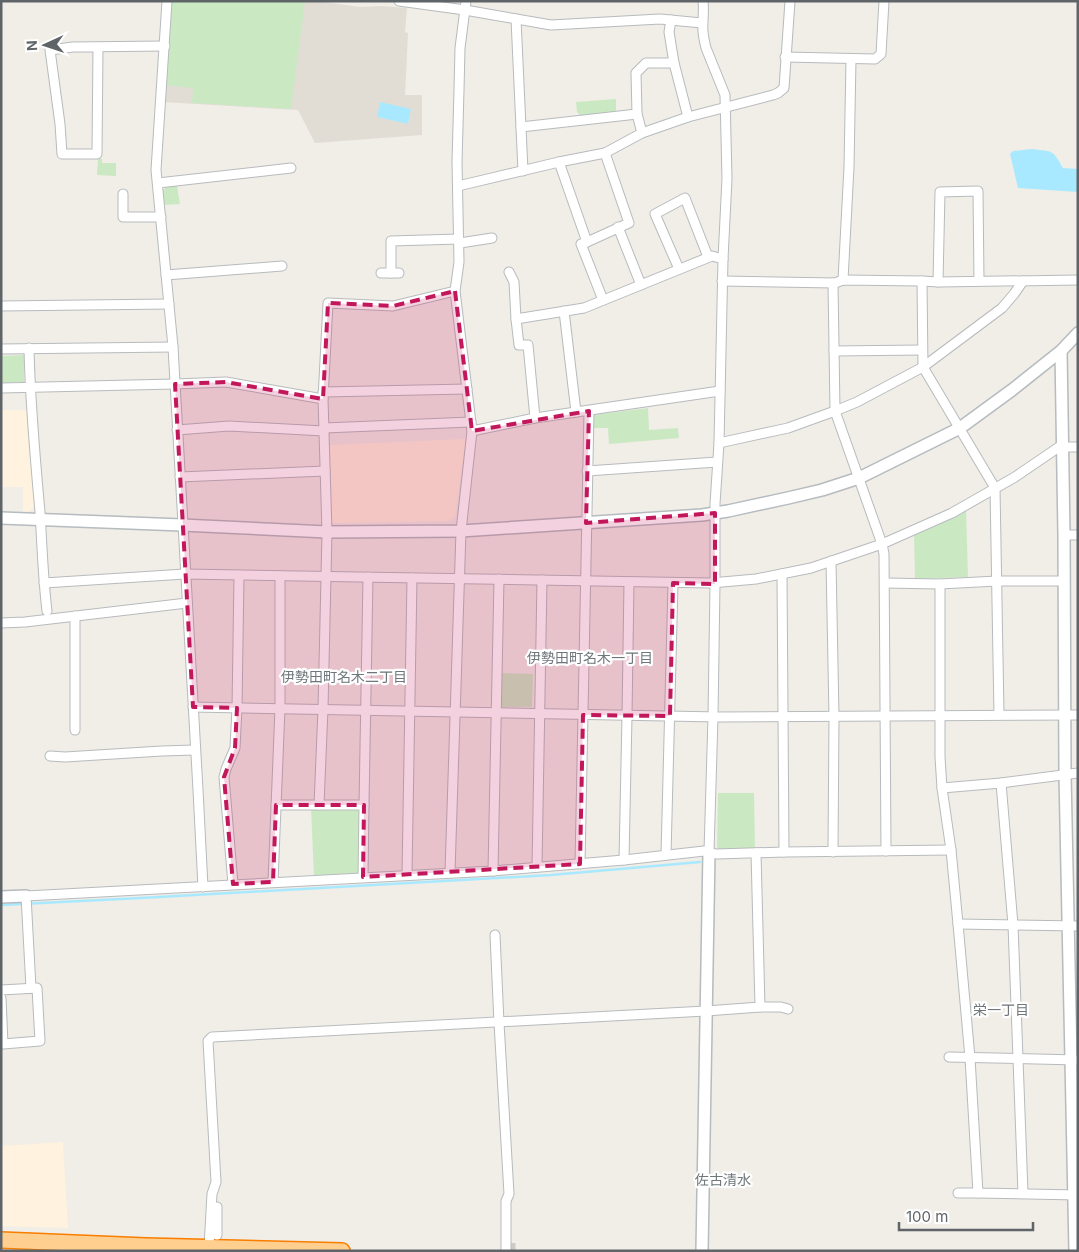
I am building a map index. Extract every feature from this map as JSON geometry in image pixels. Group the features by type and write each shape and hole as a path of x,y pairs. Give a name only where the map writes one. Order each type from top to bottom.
{"highway":[{"path":"1,1240 213,1241 342,1251"}],"street":[{"path":"168,1 156,158 173,347 203,887"},
{"path":"399,1 466,6 516,19 552,25 660,19 702,23"},
{"path":"702,1251 708,852 713,717 715,513 719,443 722,259 727,180 725,95 706,48 702,23 703,1"},
{"path":"458,186 605,153 642,133 688,117 778,93 784,88 790,1"},
{"path":"785,57 875,59 881,54 884,1"},
{"path":"450,872 460,531 472,427 454,292 460,262 457,162 460,48 466,6"},
{"path":"516,19 523,172"},
{"path":"671,20 669,32 674,63 688,117"},
{"path":"98,47 97,154 62,154 50,50 73,47 165,46"},
{"path":"843,280 849,167 851,59"},
{"path":"642,133 637,114 636,73 646,63 674,63"},
{"path":"521,127 637,114"},
{"path":"603,300 581,244 628,223 605,153"},
{"path":"559,162 586,242"},
{"path":"158,183 291,168"},
{"path":"938,282 940,192 978,191 979,282"},
{"path":"123,194 123,217 161,217"},
{"path":"679,270 655,214 685,198 708,258"},
{"path":"618,227 641,285"},
{"path":"390,273 391,241 459,241 492,238"},
{"path":"516,319 584,308 712,256 722,259"},
{"path":"166,275 282,266"},
{"path":"509,272 514,282 516,319 520,345 528,345 535,418"},
{"path":"722,281 835,283 843,280 938,282 1078,280"},
{"path":"922,281 922,350 924,367 995,488 999,715"},
{"path":"719,443 788,428 835,412 924,367 1002,308 1023,281"},
{"path":"833,283 835,412 882,544 885,583 886,851"},
{"path":"319,805 327,532 323,396 328,303 393,306 454,292"},
{"path":"1,306 169,304"},
{"path":"564,311 576,412"},
{"path":"1,518 327,532 460,531 715,513 822,490 859,478 960,428 1061,351 1078,333"},
{"path":"1,349 173,347"},
{"path":"29,348 30,388 47,611"},
{"path":"834,351 922,350"},
{"path":"1061,351 1065,774 1073,926 1075,1251"},
{"path":"1,388 226,382 323,396 467,389"},
{"path":"177,430 230,426 324,429 472,427 720,391"},
{"path":"580,864 589,411"},
{"path":"44,583 185,574 715,584 756,579 810,568 882,544 952,513 1015,476 1059,447 1078,447"},
{"path":"587,471 717,462"},
{"path":"180,477 325,470"},
{"path":"1064,535 1078,535"},
{"path":"831,561 834,717 833,852"},
{"path":"782,574 784,852"},
{"path":"233,884 224,776 235,748 239,575"},
{"path":"273,882 280,708 280,576"},
{"path":"363,877 368,577"},
{"path":"407,875 412,578"},
{"path":"493,870 499,580"},
{"path":"537,867 542,580"},
{"path":"885,583 940,584 997,581 1064,581"},
{"path":"624,860 629,582"},
{"path":"666,855 673,583"},
{"path":"940,584 940,757 942,788 951,850 970,1058 978,1193"},
{"path":"1,623 25,622 187,603"},
{"path":"75,616 75,730"},
{"path":"193,707 713,717 1078,715"},
{"path":"50,756 65,757 195,750"},
{"path":"942,788 1078,773"},
{"path":"1001,783 1013,925 1023,1194"},
{"path":"276,805 364,805"},
{"path":"1,897 26,899 233,884 493,870 580,864 701,852 716,854 951,850"},
{"path":"756,853 760,1007"},
{"path":"26,899 31,988"},
{"path":"958,924 1073,926"},
{"path":"495,935 509,1194 506,1201 509,1247"},
{"path":"1,990 37,988 40,1041 3,1044 1,998"},
{"path":"213,1241 217,1193 208,1041 212,1037 760,1007 788,1009"},
{"path":"948,1058 1074,1060"},
{"path":"213,1241 212,1194 216,1182"},
{"path":"958,1193 1076,1195"}],"highlighted area":[{"path":"455,291 472,431 589,411 586,523 715,513 715,584 673,583 670,716 583,715 580,864 363,877 364,805 276,805 273,882 233,884 224,777 235,748 237,708 193,707 175,384 226,382 323,399 328,303 393,306"}],"shaded area":[{"path":"172,1 315,1 361,7 407,8 405,32 408,33 405,95 422,95 422,135 315,143 298,110 163,102"},
{"path":"1,410 30,410 35,506 30,511 23,512 23,487 1,487"},
{"path":"466,439 455,517 449,521 333,523 330,518 328,445"},
{"path":"63,1142 68,1228 1,1226 1,1146"}],"green space":[{"path":"172,1 305,1 291,109 192,103 193,88 164,85"},
{"path":"616,99 616,112 581,116 577,112 576,102"},
{"path":"98,159 102,159 102,163 116,163 116,176 97,175"},
{"path":"177,186 180,204 163,205 162,192 166,187"},
{"path":"24,355 24,382 1,383 1,356"},
{"path":"648,408 649,430 678,428 679,438 609,444 608,428 593,428 593,415"},
{"path":"966,509 968,577 915,579 914,535"},
{"path":"501,673 533,674 532,707 500,707"},
{"path":"718,793 754,793 755,850 717,850"},
{"path":"311,808 360,809 359,875 314,877"}],"water":[{"path":"380,102 411,109 408,124 377,117"},
{"path":"1032,149 1052,152 1063,168 1078,169 1078,192 1018,188 1010,154 1013,151"}],"waterway":[{"path":"1,905 551,875 700,862"}],"tunnel":[{"path":"511,1243 511,1251"}],"district":[{"name":"伊勢田町名木一丁目","path":"590,657"},
{"name":"伊勢田町名木二丁目","path":"344,676"},
{"name":"栄一丁目","path":"1001,1009"},
{"name":"佐古清水","path":"723,1179"}]}
